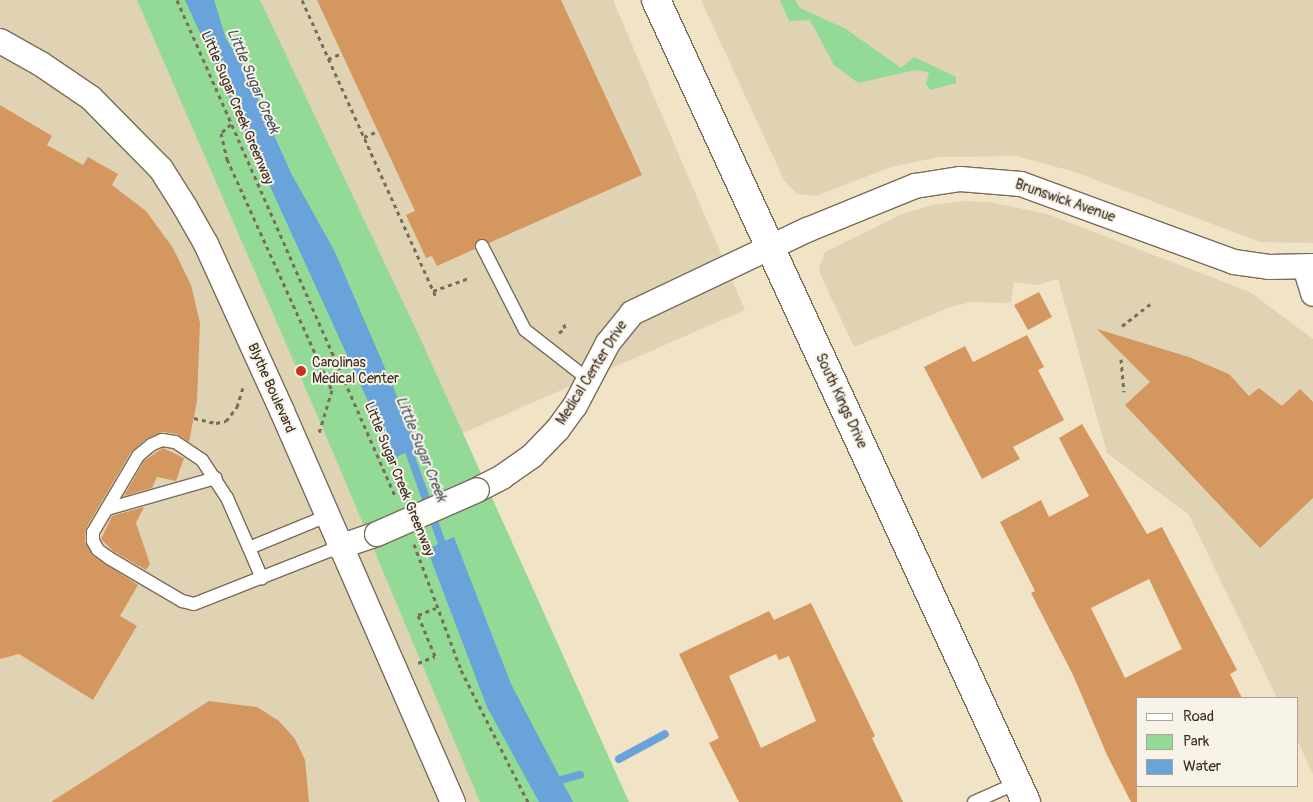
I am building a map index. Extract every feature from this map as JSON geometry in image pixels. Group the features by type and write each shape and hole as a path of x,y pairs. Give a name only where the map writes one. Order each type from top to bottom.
{"street":[{"name":"South Kings Drive","path":"656,0 1021,792"},
{"name":"Blythe Boulevard","path":"0,41 41,64 91,98 161,169 206,244 452,802"},
{"name":"Brunswick Avenue","path":"771,246 909,188 937,181 980,179 1021,184 1050,193 1234,262 1269,267 1309,266 1313,294"},
{"name":"Medical Center Drive","path":"339,547 377,534 502,477 532,456 558,429 589,380 608,343 632,313 771,246"}],"lane":[{"path":"482,246 525,330 589,380"},
{"path":"262,578 216,478 202,460 175,442 162,440 151,445 138,456 93,532 93,541 98,550 182,601 194,604 208,601 339,547"},
{"path":"107,509 216,478"},
{"path":"249,548 326,516"},
{"path":"974,802 1021,792"}],"path":[{"name":"Little Sugar Creek Greenway","path":"177,0 399,506"},
{"path":"302,0 435,295"},
{"path":"328,59 342,54"},
{"path":"231,124 221,133 227,159 332,390 316,443"},
{"path":"364,137 378,131"},
{"path":"433,291 468,278"},
{"path":"1122,326 1150,304"},
{"path":"557,336 565,328 563,322"},
{"path":"1121,359 1124,392"},
{"path":"194,418 216,423 226,421 237,407 243,380"},
{"name":"Little Sugar Creek Greenway","path":"412,539 436,608 480,713 528,802"},
{"path":"416,664 435,656 418,615 436,608"}],"shaded area":[{"name":"Carolinas Medical Center","path":"0,0 613,0 745,310 362,477 490,802 0,802"},
{"path":"701,0 1313,0 1313,243 1260,242 1075,172 1016,156 939,157 891,167 816,196 797,194 784,180"},
{"path":"962,201 989,202 1047,214 1250,292 1313,339 1313,774 1298,742 1298,697 1277,697 1189,515 1107,453 1058,279 1037,285 1014,282 1011,303 972,302 953,306 854,347 821,276 819,268 825,252 902,214 933,205"}],"green space":[{"path":"137,0 260,0 421,340 629,802 480,802 327,438"},
{"path":"780,0 795,0 800,8 846,29 901,68 914,57 956,77 956,83 930,90 926,84 929,72 915,70 858,83 834,65 810,20 789,21"}],"water":[{"path":"185,0 214,0 226,39 242,64 291,173 334,250 419,447 394,458"},
{"path":"454,537 511,684 573,802 539,802 487,707 427,549"}],"building":[{"path":"317,0 561,0 642,175 489,243 479,239 475,249 437,266 432,256 426,258 406,215 415,211"},
{"path":"0,105 52,136 47,145 83,165 88,157 118,174 112,185 146,211 173,248 191,285 200,323 197,401 189,442 177,434 163,432 146,439 131,452 86,528 85,541 93,556 138,585 120,616 137,626 93,700 19,654 0,659"},
{"path":"1039,292 1052,317 1028,330 1014,305"},
{"path":"1097,329 1189,357 1229,374 1249,396 1259,388 1282,406 1300,389 1313,402 1313,498 1260,548 1125,405 1150,382"},
{"path":"1027,335 1044,367 1038,370 1064,420 1013,447 1020,459 982,479 924,367 965,346 973,362"},
{"path":"1082,424 1147,534 1162,527 1237,670 1230,674 1242,697 1136,697 1137,802 1131,802 1107,755 1073,675 1031,593 1035,591 1000,522 1041,500 1049,517 1089,496 1059,438","holes":["1149,579 1182,649 1125,678 1091,608"]},
{"path":"163,448 184,458 176,481 157,477 152,488 124,496 144,461"},
{"path":"144,507 136,523 150,564 146,570 113,551 101,539 112,516"},
{"path":"811,603 875,736 872,738 903,802 739,802 709,743 719,738 679,654 769,611 774,620","holes":["776,654 779,660 789,656 816,721 761,748 729,676"]},
{"path":"209,701 257,707 279,721 295,739 305,760 309,802 51,802"}],"waterway":[{"name":"Little Sugar Creek","path":"406,443 445,552"},
{"path":"619,759 665,734"},
{"path":"553,782 580,775"}],"place":[{"name":"Carolinas Medical Center","path":"301,371"}]}
